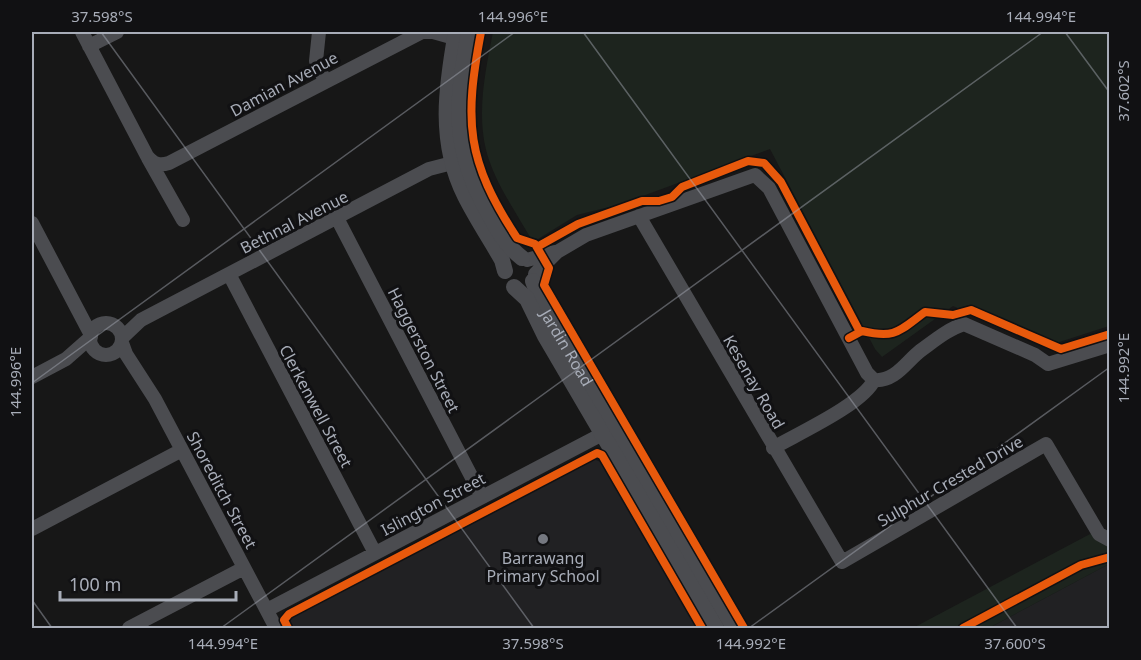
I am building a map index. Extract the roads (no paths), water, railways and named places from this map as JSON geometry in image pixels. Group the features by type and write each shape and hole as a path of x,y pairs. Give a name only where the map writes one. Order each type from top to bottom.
{"street":[{"path":"82,32 183,220"},
{"path":"89,46 117,32"},
{"path":"319,32 316,61 325,81"},
{"name":"Damian Avenue","path":"147,156 153,162 161,165 169,164 423,32 462,35"},
{"name":"Jardin Road","path":"462,35 445,104 446,130 459,161 464,194 502,260 507,280 529,302 545,336 734,628"},
{"name":"Jardin Road","path":"459,161 469,172 507,244 529,268 544,309 716,628"},
{"name":"Bethnal Avenue","path":"106,324 125,324 141,320 429,169 459,161"},
{"path":"514,287 523,288 529,268 586,235 755,175 769,188 867,373 874,380 887,379 953,327 964,324 1035,355 1048,364 1110,345"},
{"name":"Kesenay Road","path":"639,216 773,448 842,562"},
{"name":"Haggerston Street","path":"337,218 482,497"},
{"path":"32,224 91,336 92,346 103,354"},
{"path":"505,271 509,262 529,268"},
{"name":"Clerkenwell Street","path":"229,274 375,553"},
{"path":"66,359 117,351 122,340 118,329 89,318 76,307"},
{"name":"Bethnal Avenue","path":"122,340 141,320"},
{"path":"32,377 66,359 91,336 96,328 106,324"},
{"name":"Shoreditch Street","path":"122,340 135,369 155,399 276,628"},
{"name":"Shoreditch Street","path":"103,354 135,369"},
{"path":"773,448 850,404 867,392 874,380"},
{"name":"Islington Street","path":"267,610 608,431"},
{"name":"Sulphur Crested Drive","path":"842,562 1046,444 1104,537"},
{"path":"32,529 182,450"},
{"path":"129,628 244,568"}],"place":[{"name":"Barrawang Primary School","path":"543,539"}]}
